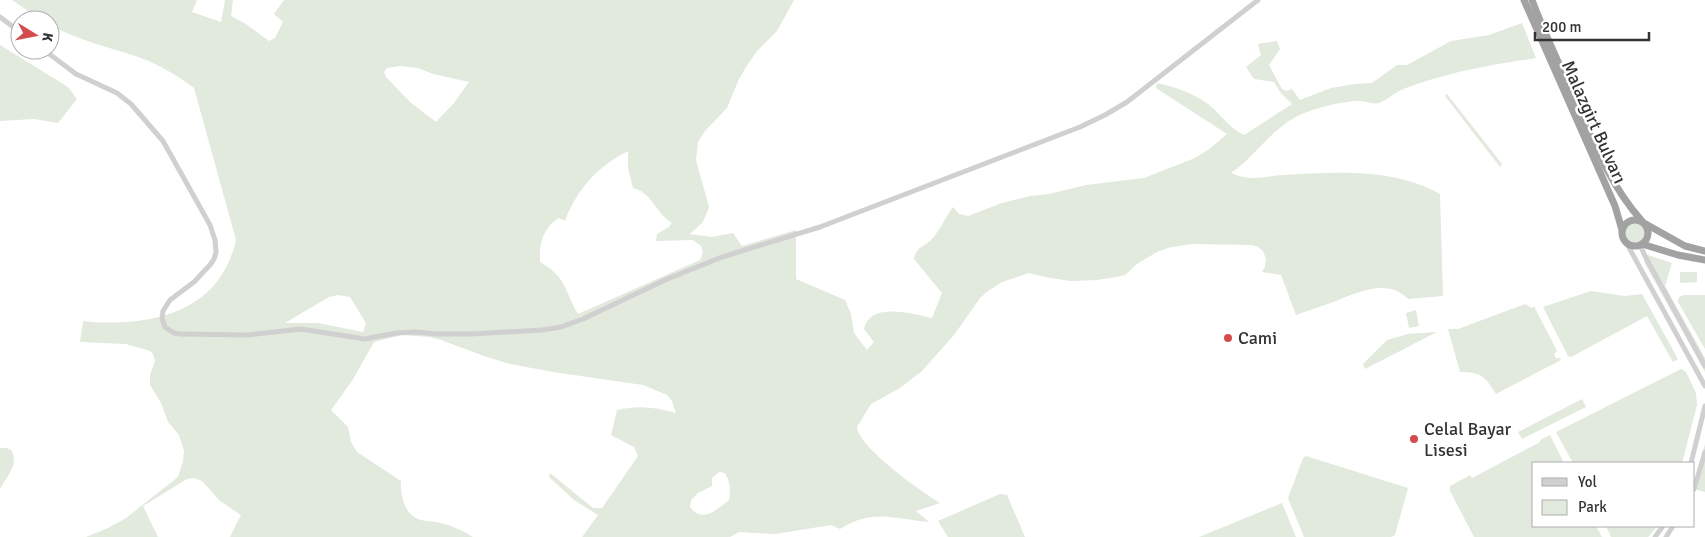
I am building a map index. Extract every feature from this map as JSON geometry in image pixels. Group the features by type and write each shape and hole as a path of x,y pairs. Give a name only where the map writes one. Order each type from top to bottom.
{"highway":[{"name":"Malazgirt Bulvarı","path":"1524,0 1615,206 1622,230"},
{"name":"Malazgirt Bulvarı","path":"1532,0 1613,182 1643,222"},
{"path":"1705,251 1685,246 1637,220 1630,220 1625,223 1622,230 1622,237 1632,246 1641,244 1678,255 1705,260"},
{"path":"1641,244 1647,238 1648,232 1643,222"}],"street":[{"path":"57,60 76,74 117,93 130,104 163,141 210,225 215,240 216,252 214,259 194,282 166,305 162,318 169,331 180,334 230,336 301,329 365,339 396,333 449,334 542,330 562,327 583,320 665,280 715,260 751,247 820,228 1080,127 1105,115 1140,93 1258,0"},
{"path":"1628,244 1705,386"},
{"path":"1641,244 1646,258 1705,366"},
{"path":"1691,462 1705,406"},
{"path":"1695,486 1705,452"}],"green space":[{"path":"12,0 197,0 192,12 221,22 225,0 233,0 231,16 246,24 269,41 275,38 283,22 274,14 284,0 794,0 777,31 757,51 746,67 727,108 705,131 698,142 696,160 709,207 703,222 690,234 712,237 733,233 742,246 796,230 796,279 845,300 851,314 854,333 867,350 874,342 864,329 868,320 874,315 883,312 904,312 932,318 942,293 914,259 919,249 935,235 953,207 959,214 968,216 1002,203 1030,196 1049,194 1086,185 1144,178 1195,158 1227,134 1156,88 1157,83 1179,89 1208,104 1231,127 1244,135 1292,104 1280,92 1274,82 1254,79 1246,67 1261,55 1258,44 1277,41 1280,49 1269,65 1282,89 1287,91 1292,89 1300,100 1331,88 1372,83 1397,65 1407,65 1451,41 1489,35 1522,23 1536,58 1486,66 1422,82 1402,89 1379,103 1359,101 1333,104 1308,112 1294,118 1277,130 1240,167 1231,173 1251,178 1324,173 1384,176 1404,180 1440,194 1443,296 1408,299 1391,289 1373,289 1296,315 1281,275 1262,272 1266,259 1263,251 1258,247 1252,245 1193,244 1171,247 1157,252 1137,264 1125,275 1097,280 1070,281 1029,273 1002,282 988,291 980,298 954,335 922,371 900,388 871,404 857,427 860,436 879,457 940,503 916,511 929,522 884,516 863,519 840,529 831,525 775,534 739,532 730,537 582,537 598,515 574,500 549,477 550,473 593,508 602,508 638,456 634,447 611,435 617,410 647,407 676,413 672,401 667,395 643,385 510,364 441,340 402,335 374,342 352,381 331,410 348,427 351,442 357,452 401,481 401,493 407,510 411,514 421,520 450,526 473,537 230,537 241,515 220,501 202,481 194,478 187,479 143,506 158,537 86,537 126,518 178,477 184,451 179,435 168,422 161,403 150,385 150,375 155,361 153,354 150,351 126,344 80,342 83,321 137,321 172,313 187,306 201,298 213,287 230,258 236,240 194,88 169,71 148,61 61,31 60,10 26,10","holes":["400,66 418,68 433,74 469,82 454,103 436,122 410,102 386,77 384,72 387,68","628,151 628,168 633,188 645,194 666,219 672,223 657,234 656,241 693,240 701,246 703,253 700,260 578,314 561,279 540,262 541,243 549,226 559,218 565,221 582,189 598,171","338,295 350,297 366,323 363,332 318,323 285,323 329,297","719,472 725,473 728,480 730,486 729,500 705,515 695,512 690,507 691,500 698,493 712,486 712,478"]},
{"path":"0,45 10,51 10,60 24,60 68,87 77,99 58,123 34,119 0,121"},
{"path":"1447,94 1502,164 1500,167 1445,96"},
{"path":"1631,223 1639,223 1645,229 1645,237 1639,243 1631,243 1625,237 1625,229"},
{"path":"1648,255 1672,263 1665,286 1705,358 1705,372 1644,262"},
{"path":"1680,272 1697,272 1697,282 1680,283"},
{"path":"1591,291 1625,296 1642,294 1678,359 1673,362 1647,316 1571,357 1568,356 1543,307"},
{"path":"1684,295 1705,295 1705,349 1678,302 1679,297"},
{"path":"1525,304 1532,308 1534,306 1557,351 1554,354 1556,358 1561,360 1496,394 1489,383 1478,374 1460,372 1448,329 1458,329"},
{"path":"1416,310 1419,326 1409,328 1406,313"},
{"path":"1437,332 1365,369 1363,364 1387,340 1408,334"},
{"path":"1681,369 1686,372 1696,393 1697,405 1682,462 1572,462 1556,432"},
{"path":"1582,399 1586,407 1522,439 1518,432"},
{"path":"1550,435 1564,462 1532,462 1532,527 1597,527 1602,537 1474,537 1450,491 1450,486 1470,475 1472,478 1540,442 1540,440"},
{"path":"1705,444 1705,492 1695,489 1695,481"},
{"path":"0,448 11,450 14,460 11,470 0,489"},
{"path":"1306,456 1408,488 1395,535 1391,537 1304,537 1288,498 1303,458"},
{"path":"1000,494 1007,495 1025,537 948,537 938,521"},
{"path":"1282,503 1296,537 1199,537"},
{"path":"1606,527 1657,527 1648,537 1611,537"}],"place":[{"name":"Cami","path":"1228,338"},
{"name":"Celal Bayar Lisesi","path":"1414,439"}]}
